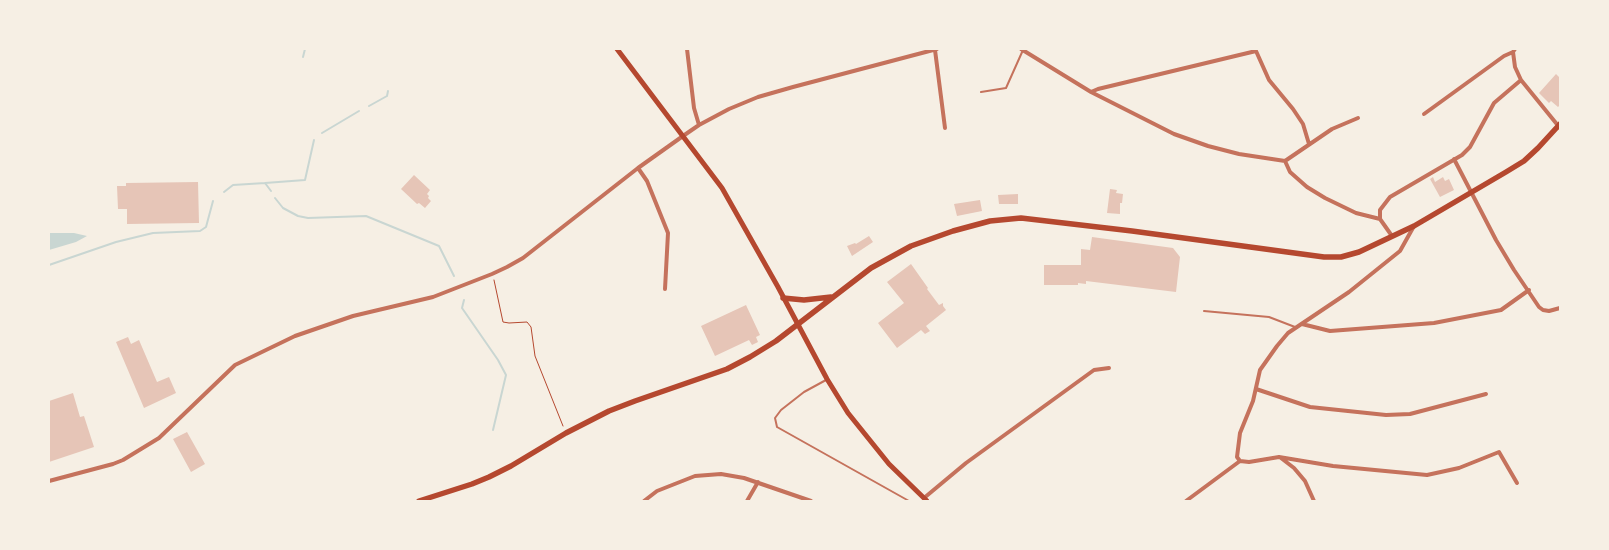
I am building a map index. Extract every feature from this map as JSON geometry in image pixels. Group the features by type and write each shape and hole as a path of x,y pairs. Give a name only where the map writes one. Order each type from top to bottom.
{"main road":[{"path":"617,49 722,188 827,380 868,439 889,464 925,500"},
{"path":"419,501 463,488 489,477 609,411 727,369 750,358 797,325 871,268 911,246 960,228 1004,219 1020,218 1074,223 1324,257 1341,257 1359,252 1414,226 1471,192 1524,160 1560,126"},
{"path":"783,298 804,300 833,296"}],"street":[{"path":"687,49 694,108 699,125"},
{"path":"49,481 123,460 159,438 235,365 295,336 353,316 433,297 492,274 523,258 638,168 699,125 729,109 758,97 936,49 945,128"},
{"path":"1022,49 1091,92 1174,134 1239,154 1285,161 1332,129 1358,118"},
{"path":"1091,92 1098,88 1256,50 1269,80 1294,109 1303,124 1309,144"},
{"path":"1424,114 1504,56 1514,51 1515,67 1521,80 1560,126"},
{"path":"1392,236 1380,219 1380,210 1390,197 1454,159 1470,147 1494,103 1521,80"},
{"path":"1454,159 1514,270 1529,290 1539,308 1549,311 1560,308"},
{"path":"1285,161 1290,172 1307,187 1356,214 1380,219"},
{"path":"638,168 647,181 668,233 665,290"},
{"path":"1240,461 1236,452 1240,433 1256,389 1260,370 1288,334 1348,292 1400,250 1414,226"},
{"path":"1302,324 1330,331 1434,323 1501,310 1529,290"},
{"path":"925,500 966,463 1094,370 1109,368"},
{"path":"1256,389 1310,407 1386,415 1410,414 1486,394"},
{"path":"1186,501 1240,461 1249,462 1279,457 1342,467 1427,475 1459,468 1499,452 1517,483"},
{"path":"1279,457 1294,468 1305,481 1314,501"},
{"path":"644,501 657,491 695,476 721,474 758,482 811,501"},
{"path":"747,501 758,482"}],"lane":[{"path":"981,92 1006,88 1022,49"},
{"path":"1204,311 1269,317 1297,328"},
{"path":"827,380 804,392 781,410 775,418 777,427 909,501"}],"path":[{"path":"492,274 503,322 509,324 526,322 531,327 535,356 566,433"}],"shaded area":[{"path":"49,233 74,233 87,236 76,242 49,250"}],"building":[{"path":"1556,74 1560,78 1560,105 1558,107 1551,101 1549,103 1539,93"},
{"path":"414,175 430,190 427,194 431,201 425,208 419,203 417,204 401,189"},
{"path":"1433,177 1435,182 1443,177 1445,181 1449,179 1454,190 1440,197 1430,179"},
{"path":"198,182 199,223 127,224 127,209 118,209 117,186 126,186 126,183"},
{"path":"1110,189 1117,190 1116,193 1123,194 1122,203 1120,203 1120,214 1107,213"},
{"path":"1018,194 1018,204 999,204 998,195"},
{"path":"980,200 982,211 957,216 954,204"},
{"path":"869,236 873,242 852,256 847,246 856,244"},
{"path":"1092,237 1173,248 1180,257 1176,292 1086,281 1086,284 1078,283 1078,285 1044,285 1044,265 1081,265 1081,249 1090,250"},
{"path":"911,264 939,305 943,303 946,310 926,326 930,331 925,334 921,330 897,348 878,323 904,303 887,282"},
{"path":"746,305 760,335 756,337 758,342 752,345 749,340 715,356 701,326"},
{"path":"128,337 131,344 139,340 157,382 169,377 176,393 144,408 116,342"},
{"path":"73,393 80,417 84,416 94,447 49,462 49,401"},
{"path":"187,432 205,464 191,472 173,439"}],"waterway":[{"path":"303,57 305,49"},
{"path":"369,106 387,96 388,91"},
{"path":"322,133 359,111"},
{"path":"265,183 305,180 314,140"},
{"path":"224,192 233,185 265,183 271,191"},
{"path":"275,198 283,208 298,216 308,218 366,216 439,246 454,276"},
{"path":"49,265 116,242 153,233 200,231 206,227 213,201"},
{"path":"464,300 462,308 498,360 506,375 493,430"}]}
